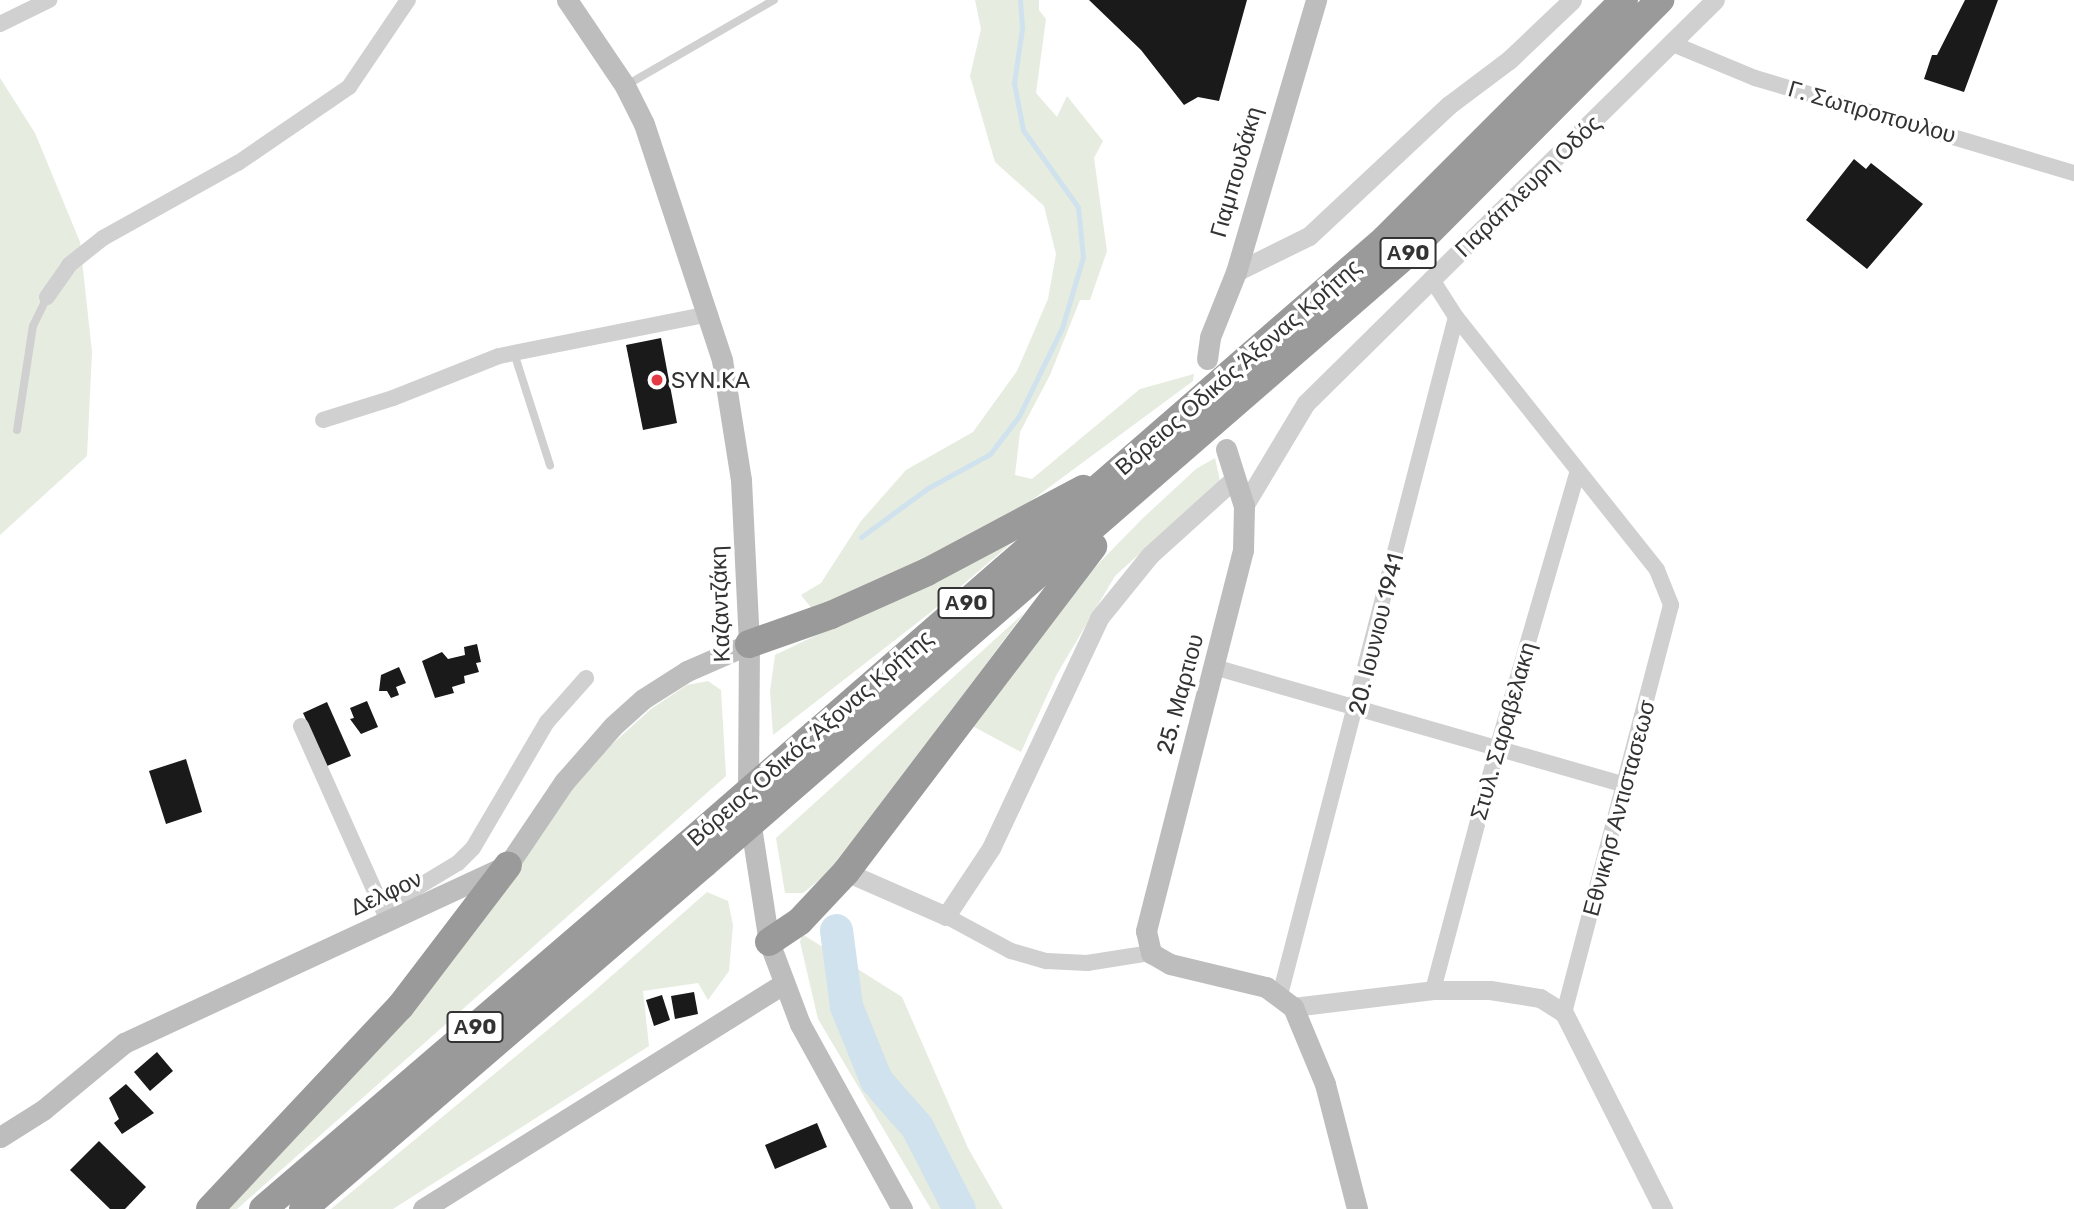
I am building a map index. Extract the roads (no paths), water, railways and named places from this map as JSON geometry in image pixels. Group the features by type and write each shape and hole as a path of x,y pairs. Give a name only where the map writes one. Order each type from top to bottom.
{"highway":[{"name":"Βόρειος Οδικός Άξονας Κρήτης","path":"1128,481 1385,239 1624,0"},
{"name":"Βόρειος Οδικός Άξονας Κρήτης","path":"263,1209 695,854 1128,481 1407,254 1660,0"},
{"path":"749,644 831,615 1128,481"},
{"path":"769,942 800,921 846,872 1053,596 1128,481"},
{"name":"Βόρειος Οδικός Άξονας Κρήτης","path":"303,1209 695,854"},
{"path":"210,1209 400,1007 508,866"}],"main road":[{"name":"Καζαντζάκη","path":"567,0 625,86 659,162 710,314 741,480 749,644 748,807 769,942 782,985 839,1102 901,1209"},
{"name":"Γιαμπουδάκη","path":"1208,359 1210,337 1236,272 1316,0"},
{"name":"25. Μαρτιου","path":"1151,953 1146,931 1243,550 1244,506 1226,449"},
{"path":"508,866 564,782 613,726 643,699 687,671 749,644"},
{"name":"Δελφον","path":"0,1137 43,1110 124,1043 386,914 508,866"},
{"path":"1151,953 1170,964 1287,1001 1325,1084 1357,1209"},
{"path":"423,1209 782,985"}],"street":[{"path":"0,23 49,0"},
{"path":"47,297 69,265 103,238 238,163 349,87 408,0"},
{"path":"1236,272 1309,236 1449,105 1509,60 1572,0"},
{"name":"Παράπλευρη Οδός","path":"1244,506 1306,403 1431,278 1674,44 1715,0"},
{"name":"Γ. Σωτιροπουλου","path":"1674,44 1755,78 2074,173"},
{"path":"1431,278 1456,317 1577,473"},
{"path":"323,420 514,353 710,314"},
{"name":"20. Ιουνιου 1941","path":"1287,1001 1456,317"},
{"name":"Εθνικησ Αντιστασεωσ","path":"1564,1013 1670,622 1671,602 1657,570 1577,473"},
{"name":"Στυλ. Σαραβελακη","path":"1433,990 1497,748 1577,473"},
{"path":"946,916 991,848 1099,618 1150,555 1234,479"},
{"path":"1214,667 1625,785"},
{"path":"301,726 386,914 458,863 473,848 547,722 586,678"},
{"path":"846,872 946,916 1011,951 1047,961 1087,963 1151,953"},
{"path":"1287,1001 1433,990 1490,990 1540,998 1564,1013 1663,1209"}],"lane":[{"path":"625,86 774,0"},
{"path":"17,430 33,326 47,297"},
{"path":"514,353 550,465"}],"waterway":[{"path":"861,537 928,488 990,454 1019,416 1062,328 1083,257 1078,207 1023,130 1014,83 1022,28 1020,0"},
{"path":"836,930 846,1006 876,1080 917,1127 959,1209"}],"place":[{"name":"SYN.KA","path":"657,380"}]}
